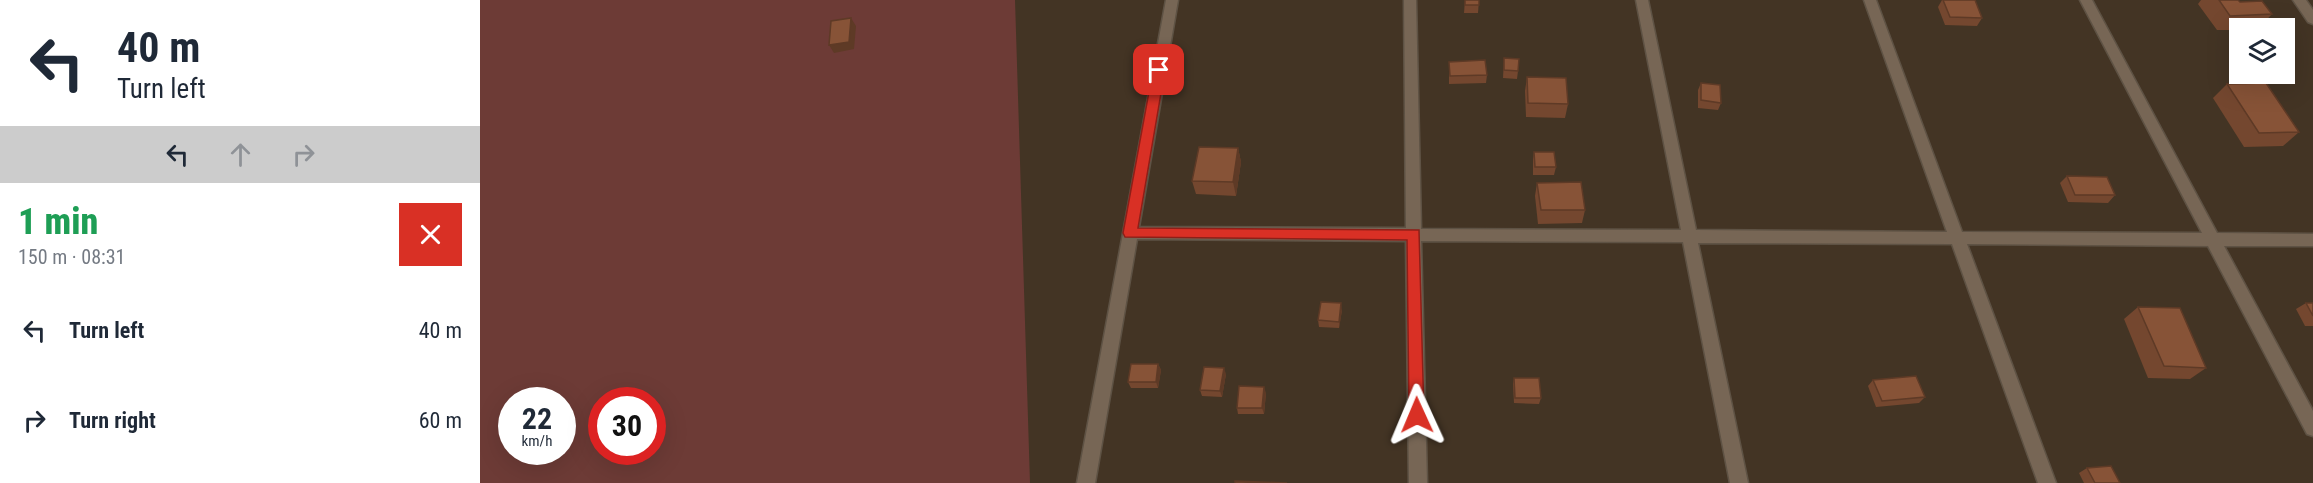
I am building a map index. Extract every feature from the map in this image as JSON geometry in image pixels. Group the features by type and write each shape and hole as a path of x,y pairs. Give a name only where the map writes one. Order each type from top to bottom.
{"street":[{"path":"1086,483 1172,0"},
{"path":"1410,0 1418,483"},
{"path":"1642,0 1739,483"},
{"path":"1870,0 2047,483"},
{"path":"2086,0 2313,428"},
{"path":"2300,0 2313,19"},
{"path":"1130,233 2313,240"}],"shaded area":[{"path":"480,0 1015,0 1030,483 480,483"}],"building":[{"path":"1465,0 1479,0 1479,5 1465,5"},
{"path":"1943,0 1975,0 1982,18 1950,17"},
{"path":"2219,0 2262,1 2272,14 2230,16"},
{"path":"851,18 849,42 829,45 831,21"},
{"path":"1504,58 1519,59 1518,71 1504,70"},
{"path":"1485,60 1487,75 1450,76 1449,62"},
{"path":"1527,77 1566,78 1568,104 1528,103"},
{"path":"1701,83 1720,85 1721,103 1701,100"},
{"path":"2227,84 2267,84 2299,132 2259,133"},
{"path":"1199,147 1238,148 1233,182 1192,181"},
{"path":"1534,152 1554,152 1556,167 1535,167"},
{"path":"2067,176 2107,177 2115,195 2075,195"},
{"path":"1581,182 1585,210 1541,210 1537,183"},
{"path":"1321,302 1341,303 1339,322 1318,320"},
{"path":"2306,303 2313,303 2313,316"},
{"path":"2138,307 2180,308 2206,368 2164,366"},
{"path":"1131,364 1158,364 1156,382 1128,382"},
{"path":"1204,367 1224,368 1220,391 1200,390"},
{"path":"1916,376 1925,397 1882,401 1873,380"},
{"path":"1514,378 1539,378 1541,398 1515,398"},
{"path":"1239,386 1264,387 1262,408 1237,408"},
{"path":"2111,466 2120,483 2095,483 2087,468"},
{"path":"1235,481 1287,483 1235,483"}],"route":[{"path":"1159,70 1130,233 1414,234 1417,415"}]}
